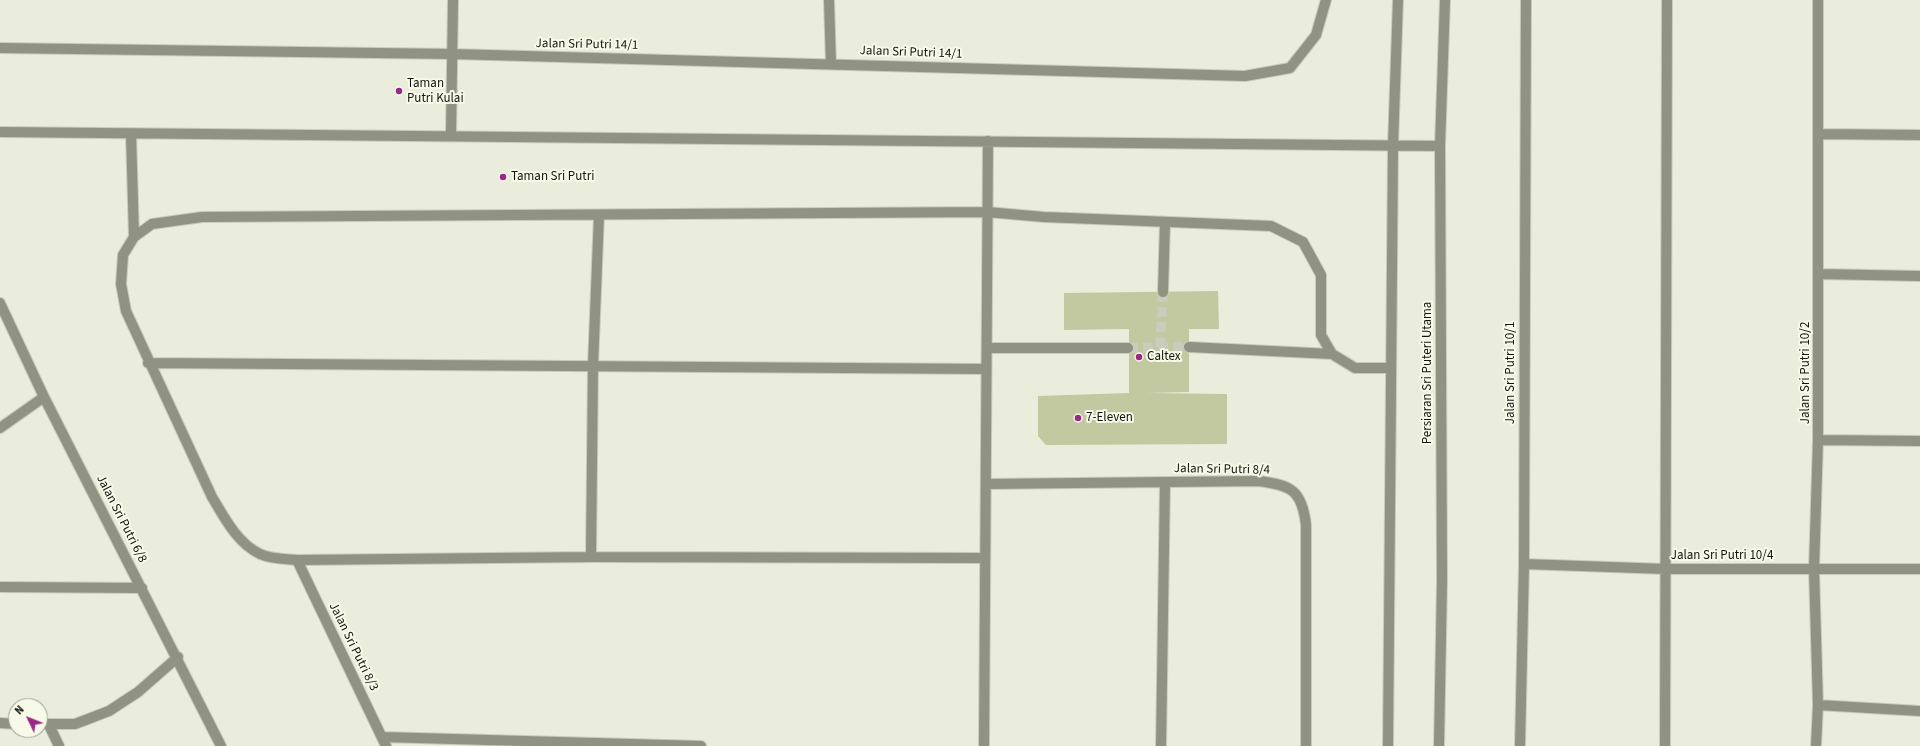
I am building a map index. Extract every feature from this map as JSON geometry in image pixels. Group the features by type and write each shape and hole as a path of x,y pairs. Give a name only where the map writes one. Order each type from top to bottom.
{"street":[{"path":"451,136 453,0"},
{"path":"830,0 831,64"},
{"name":"Jalan Sri Putri 14/1","path":"0,48 452,54 1245,76 1290,68 1316,35 1326,0"},
{"path":"1388,746 1393,145 1398,0"},
{"name":"Persiaran Sri Puteri Utama","path":"1439,746 1442,580 1440,146 1445,0"},
{"name":"Jalan Sri Putri 10/1","path":"1520,746 1524,564 1526,0"},
{"path":"1665,746 1667,0"},
{"name":"Jalan Sri Putri 10/2","path":"1816,746 1818,706 1814,569 1818,440 1818,0"},
{"path":"0,132 1440,146"},
{"path":"131,134 134,238"},
{"path":"1818,134 1920,135"},
{"path":"984,746 988,141"},
{"path":"985,558 590,557 297,560 280,559 260,554 240,540 212,497 148,363 126,312 121,284 123,255 134,238 152,224 202,217 987,212 1044,217 1271,226 1303,242 1321,275 1322,335 1332,354"},
{"path":"590,557 593,366 600,215"},
{"path":"1163,292 1165,222"},
{"path":"1819,274 1920,276"},
{"name":"Jalan Sri Putri 6/8","path":"0,303 44,397 178,657 222,746"},
{"path":"1189,347 1332,354 1355,368 1391,368"},
{"path":"986,348 1128,348"},
{"path":"148,363 986,369"},
{"path":"0,428 44,397"},
{"path":"1818,440 1920,441"},
{"name":"Jalan Sri Putri 8/4","path":"986,484 1258,481 1276,483 1294,491 1304,506 1306,525 1306,746"},
{"path":"1161,746 1165,482"},
{"name":"Jalan Sri Putri 8/3","path":"297,560 384,742"},
{"name":"Jalan Sri Putri 10/4","path":"1524,564 1666,569 1920,569"},
{"path":"0,587 142,588"},
{"path":"48,725 75,724 109,711 138,692 178,657"},
{"path":"1818,706 1920,711"},
{"path":"48,731 59,746"},
{"path":"384,742 701,746"}],"building":[{"path":"1218,291 1219,329 1189,329 1189,392 1146,393 1227,394 1227,444 1046,445 1038,436 1038,396 1129,393 1129,329 1064,330 1064,293"}],"tunnel":[{"path":"1160,347 1163,292"},
{"path":"1128,348 1189,347"}],"place":[{"name":"Taman Putri Kulai","path":"399,91"},
{"name":"Taman Sri Putri","path":"503,177"},
{"name":"Caltex","path":"1139,357"},
{"name":"7-Eleven","path":"1078,418"}]}
